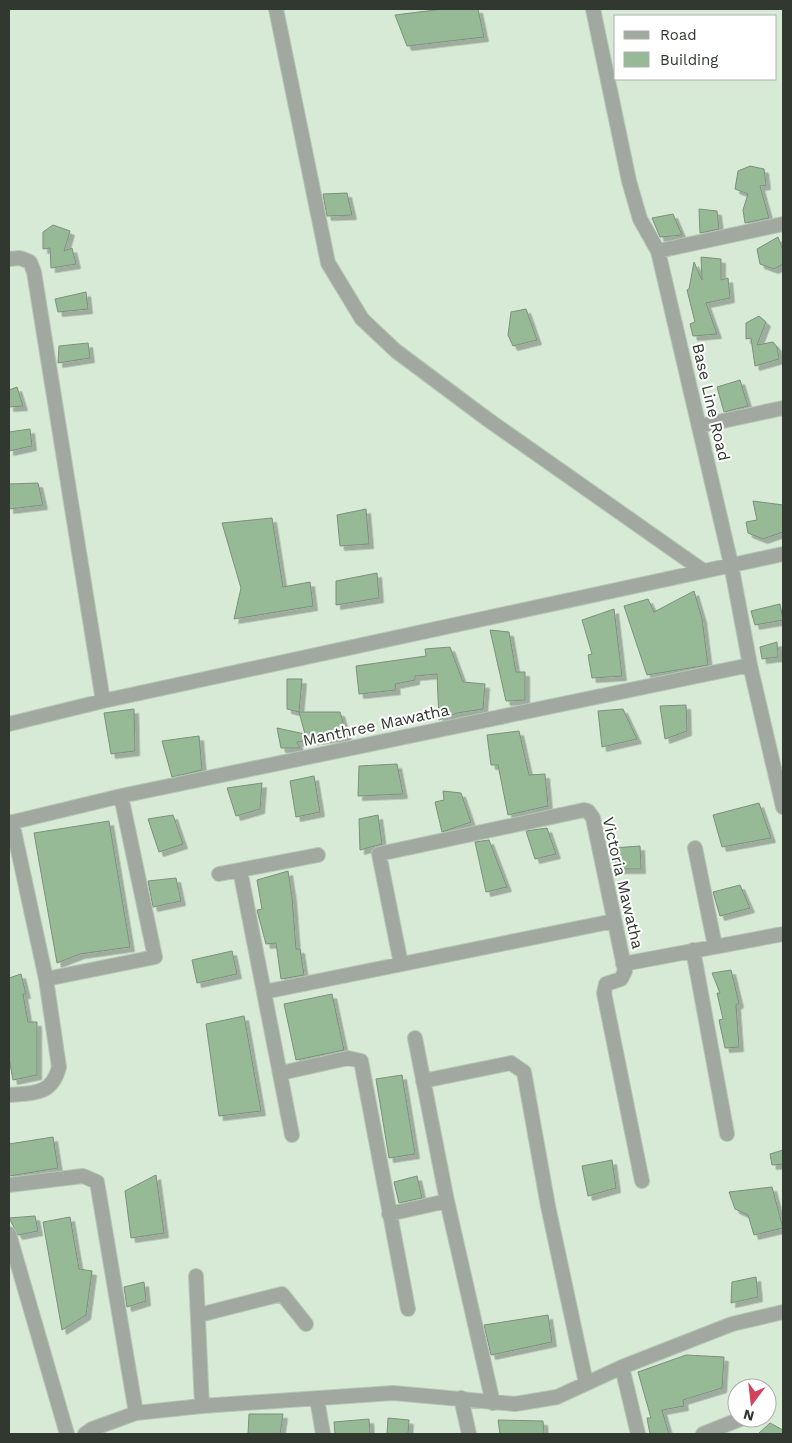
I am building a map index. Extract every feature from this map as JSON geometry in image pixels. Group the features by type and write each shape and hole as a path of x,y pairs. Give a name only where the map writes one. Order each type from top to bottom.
{"street":[{"path":"276,9 328,263 362,319 396,350 487,419 702,570"},
{"name":"Base Line Road","path":"593,9 629,181 640,219 658,251 731,564 750,665 783,807"},
{"path":"658,251 783,224"},
{"path":"9,260 20,258 30,262 34,272 103,701"},
{"path":"699,426 783,408"},
{"path":"9,724 103,701 783,554"},
{"name":"Manthree Mawatha","path":"10,822 121,796 750,665"},
{"path":"46,979 155,957 121,796"},
{"name":"Victoria Mawatha","path":"401,964 380,854 584,810 593,818 623,964"},
{"path":"9,1096 39,1092 48,1088 56,1078 60,1067 46,979 10,822"},
{"path":"695,848 715,946"},
{"path":"219,874 318,855"},
{"path":"240,870 292,1135"},
{"path":"264,992 614,921"},
{"path":"642,1181 604,993 606,984 621,979 624,971 623,964 783,934"},
{"path":"693,950 727,1134"},
{"path":"415,1038 447,1201 493,1403"},
{"path":"281,1073 348,1058 361,1062 408,1309"},
{"path":"423,1081 511,1063 524,1072 548,1206 586,1384"},
{"path":"9,1185 83,1176 98,1182 136,1414"},
{"path":"389,1214 447,1201"},
{"path":"9,1234 67,1434"},
{"path":"196,1276 202,1406"},
{"path":"199,1315 282,1294 306,1324"},
{"path":"85,1434 92,1429 136,1414 202,1406 393,1393 515,1404 557,1397 622,1367 732,1324 783,1312"},
{"path":"622,1367 638,1434"},
{"path":"461,1398 469,1434"},
{"path":"317,1399 323,1434"},
{"path":"703,1434 727,1424"}],"building":[{"path":"443,9 478,9 484,37 407,46 395,15"},
{"path":"750,166 764,169 766,185 760,186 769,218 745,223 743,210 748,194 735,189 738,171"},
{"path":"347,193 352,215 327,216 323,194"},
{"path":"699,209 717,211 719,229 700,233"},
{"path":"673,214 682,235 660,237 652,218"},
{"path":"53,225 70,231 64,251 72,248 76,264 51,268 50,248 43,249 43,232"},
{"path":"778,237 783,250 783,264 774,269 760,264 757,249"},
{"path":"701,257 721,259 721,280 728,278 730,298 706,303 717,334 693,336 690,324 695,322 687,290 689,289 694,262 702,280"},
{"path":"86,292 88,309 58,312 55,299"},
{"path":"526,309 537,340 513,346 508,335 511,312"},
{"path":"759,316 766,322 757,345 773,342 777,347 779,359 755,366 751,338 746,339 746,323"},
{"path":"88,343 90,358 58,363 59,346"},
{"path":"740,380 748,406 724,412 717,387"},
{"path":"17,387 23,406 9,407 9,390"},
{"path":"30,429 32,446 9,451 9,432"},
{"path":"38,483 43,505 9,509 9,484"},
{"path":"753,501 783,505 783,532 763,539 748,533 746,522 757,520"},
{"path":"366,509 369,544 340,546 337,515"},
{"path":"272,518 283,587 310,582 313,606 234,619 241,588 222,523"},
{"path":"377,573 379,598 336,605 336,581"},
{"path":"694,591 702,618 708,665 647,675 624,606 648,599 654,612"},
{"path":"780,604 783,620 755,625 751,611"},
{"path":"614,609 622,676 592,678 588,655 592,654 582,620"},
{"path":"490,630 509,632 516,672 525,672 525,700 506,701"},
{"path":"777,642 778,657 762,659 760,647"},
{"path":"450,647 463,682 485,684 483,709 457,713 439,720 437,674 415,676 415,680 395,684 396,690 359,694 356,666 426,656 425,649"},
{"path":"287,679 302,679 299,712 287,709"},
{"path":"686,705 687,731 665,739 660,706"},
{"path":"134,709 135,751 111,754 104,713"},
{"path":"623,709 637,739 602,747 598,711"},
{"path":"299,712 340,712 347,736 297,742 300,748 281,748 277,728 305,734"},
{"path":"519,731 529,775 545,774 548,806 508,815 498,765 491,765 487,735"},
{"path":"199,736 202,770 172,777 162,741"},
{"path":"397,764 403,794 358,796 359,766"},
{"path":"314,776 320,812 296,817 290,781"},
{"path":"262,783 260,809 236,816 227,788"},
{"path":"443,791 461,793 471,822 442,832 435,802 444,800"},
{"path":"759,803 771,838 722,847 713,815"},
{"path":"173,815 183,844 159,852 148,819"},
{"path":"378,815 382,844 360,850 359,819"},
{"path":"109,821 130,947 80,954 57,963 34,833"},
{"path":"547,828 556,854 535,859 526,831"},
{"path":"489,840 507,887 486,892 475,842"},
{"path":"640,846 641,869 617,869 612,848"},
{"path":"288,871 296,949 300,949 304,975 281,979 276,943 266,944 257,910 262,909 257,880"},
{"path":"176,878 181,901 153,907 148,881"},
{"path":"740,885 750,908 720,916 713,892"},
{"path":"232,951 237,974 197,983 192,960"},
{"path":"731,970 739,1003 736,1005 739,1047 725,1048 719,1020 723,1019 717,993 720,993 712,973"},
{"path":"21,974 26,994 23,994 28,1022 37,1022 37,1075 13,1080 9,1058 9,978"},
{"path":"332,994 344,1050 296,1060 284,1004"},
{"path":"244,1016 261,1111 219,1116 206,1024"},
{"path":"402,1075 415,1154 389,1158 376,1079"},
{"path":"53,1137 58,1168 9,1176 9,1144"},
{"path":"783,1150 783,1164 772,1165 770,1154"},
{"path":"612,1160 616,1188 588,1196 582,1166"},
{"path":"156,1175 164,1233 131,1238 125,1191"},
{"path":"417,1176 422,1198 399,1203 394,1182"},
{"path":"772,1187 783,1228 754,1235 748,1215 735,1209 729,1192"},
{"path":"35,1216 38,1231 18,1235 9,1218"},
{"path":"70,1217 79,1269 92,1271 86,1315 62,1330 43,1222"},
{"path":"756,1277 758,1297 731,1303 732,1282"},
{"path":"144,1282 146,1301 127,1307 124,1287"},
{"path":"548,1315 552,1342 491,1355 484,1325"},
{"path":"686,1355 724,1357 722,1388 683,1400 684,1406 662,1410 669,1434 650,1434 647,1418 651,1418 638,1372"},
{"path":"249,1414 283,1414 280,1434 248,1434"},
{"path":"388,1418 409,1420 408,1434 387,1434"},
{"path":"369,1419 370,1434 335,1434 334,1422"},
{"path":"498,1420 543,1421 544,1434 500,1434"},
{"path":"777,1427 783,1430 783,1434 758,1434 765,1428"}]}
